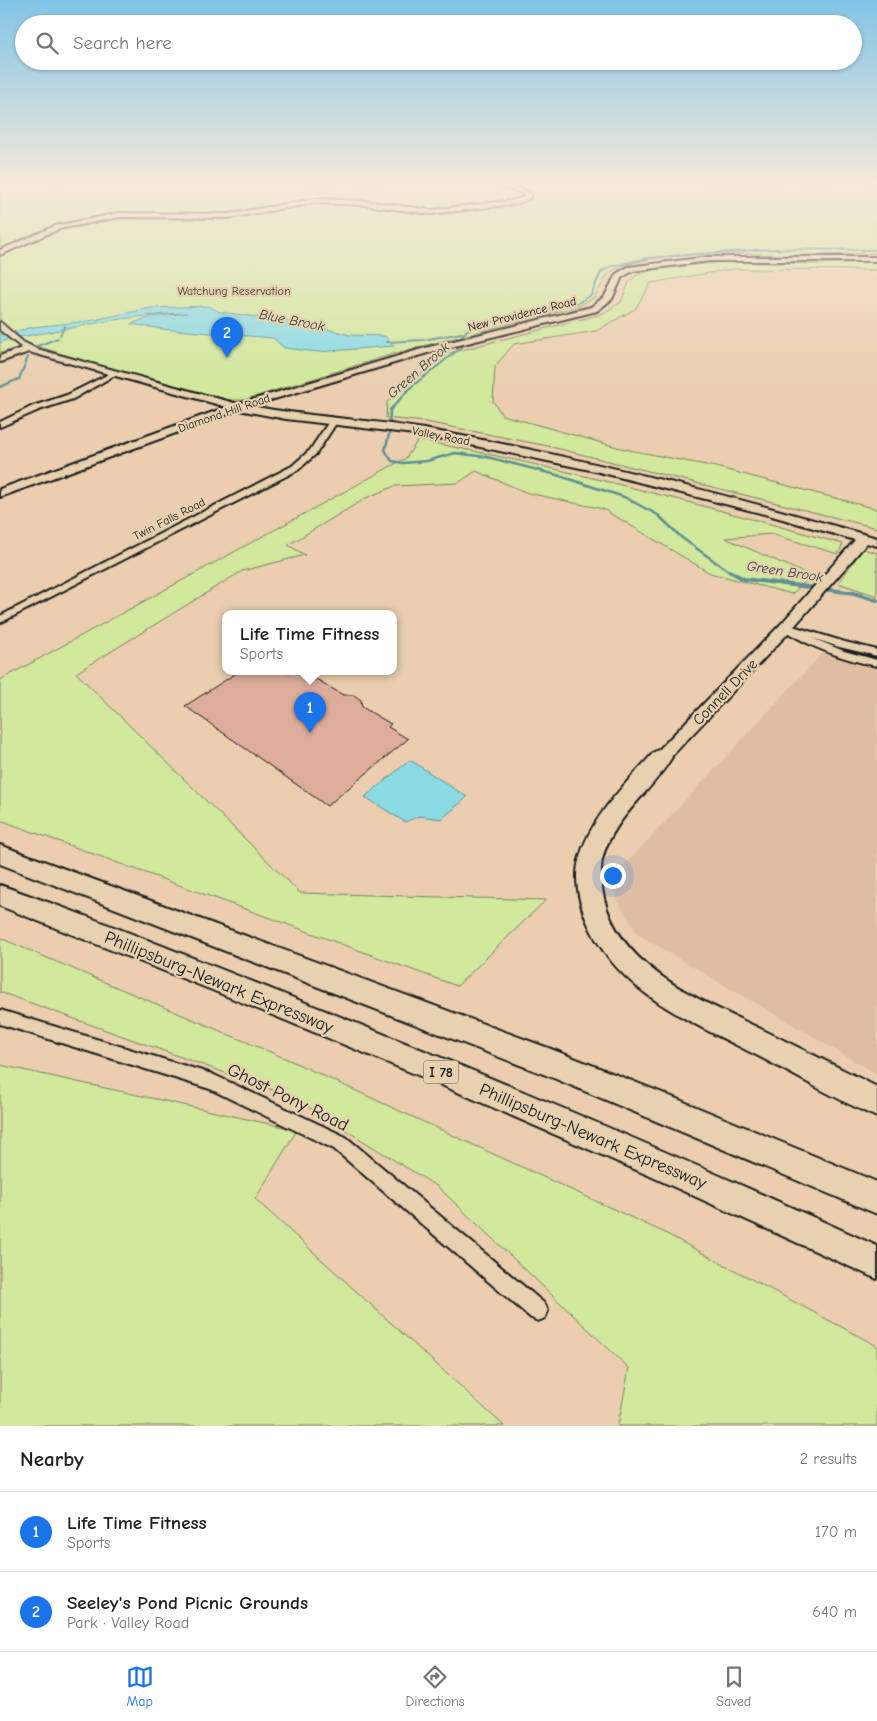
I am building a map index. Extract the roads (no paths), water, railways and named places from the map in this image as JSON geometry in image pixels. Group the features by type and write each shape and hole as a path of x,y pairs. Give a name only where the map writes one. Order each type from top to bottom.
{"highway":[{"path":"662,757 606,828 597,842 591,858 589,879 592,898 598,920 610,942 628,963 647,980 680,1002 877,1102"},
{"path":"0,854 536,1056 752,1142 877,1198"},
{"name":"Phillipsburg-Newark Expressway","path":"0,895 439,1071 737,1197 877,1263"}],"main road":[{"name":"New Providence Road","path":"452,344 594,308 609,297 619,276 644,266 709,258 877,259"},
{"name":"Valley Road","path":"0,325 12,337 29,349 113,374"},
{"name":"Diamond Hill Road","path":"0,493 238,407 452,344"},
{"path":"0,359 29,349"},
{"name":"Valley Road","path":"238,407 333,422 400,428 595,468 776,513 870,540"},
{"name":"Connell Drive","path":"662,757 786,626 826,580 870,540"}],"street":[{"name":"Valley Road","path":"113,374 238,407"},
{"path":"0,425 36,408 70,397 113,374"},
{"name":"Twin Falls Road","path":"0,620 295,468 313,452 333,422"},
{"path":"786,626 843,645 877,653"},
{"path":"786,626 813,645 828,651 877,663"},
{"name":"Ghost Pony Road","path":"0,1017 212,1082 340,1143 538,1311"}],"water":[{"path":"208,306 220,312 308,324 350,335 385,336 394,346 318,352 284,348 273,338 162,329 131,324 150,317 187,313 147,316 106,322 8,339 0,343 0,335 33,327 89,321 151,308"},
{"path":"410,760 467,797 442,819 419,816 405,822 365,797"}],"waterway":[{"name":"Green Brook","path":"392,408 411,387 463,346 461,337 467,330 482,324 578,303 591,295 601,272 610,267 648,258 763,250"},
{"name":"Green Brook","path":"828,250 877,250"},
{"name":"Blue Brook","path":"60,335 65,326"},
{"name":"Blue Brook","path":"387,342 423,340 462,333"},
{"path":"35,347 58,338"},
{"path":"0,387 19,379 28,357"},
{"name":"Green Brook","path":"392,408 390,410 389,435 385,450 392,461 403,463 427,461 455,453 487,457 557,475 624,497 658,515 682,538 731,573"},
{"name":"Green Brook","path":"729,571 744,579 816,588"},
{"name":"Green Brook","path":"823,589 854,593 877,600"}],"place":[{"name":"Seeley's Pond Picnic Grounds","path":"227,358"},
{"name":"Life Time Fitness","path":"310,733"}],"park label":[{"name":"Watchung Reservation","path":"234,291"}]}
